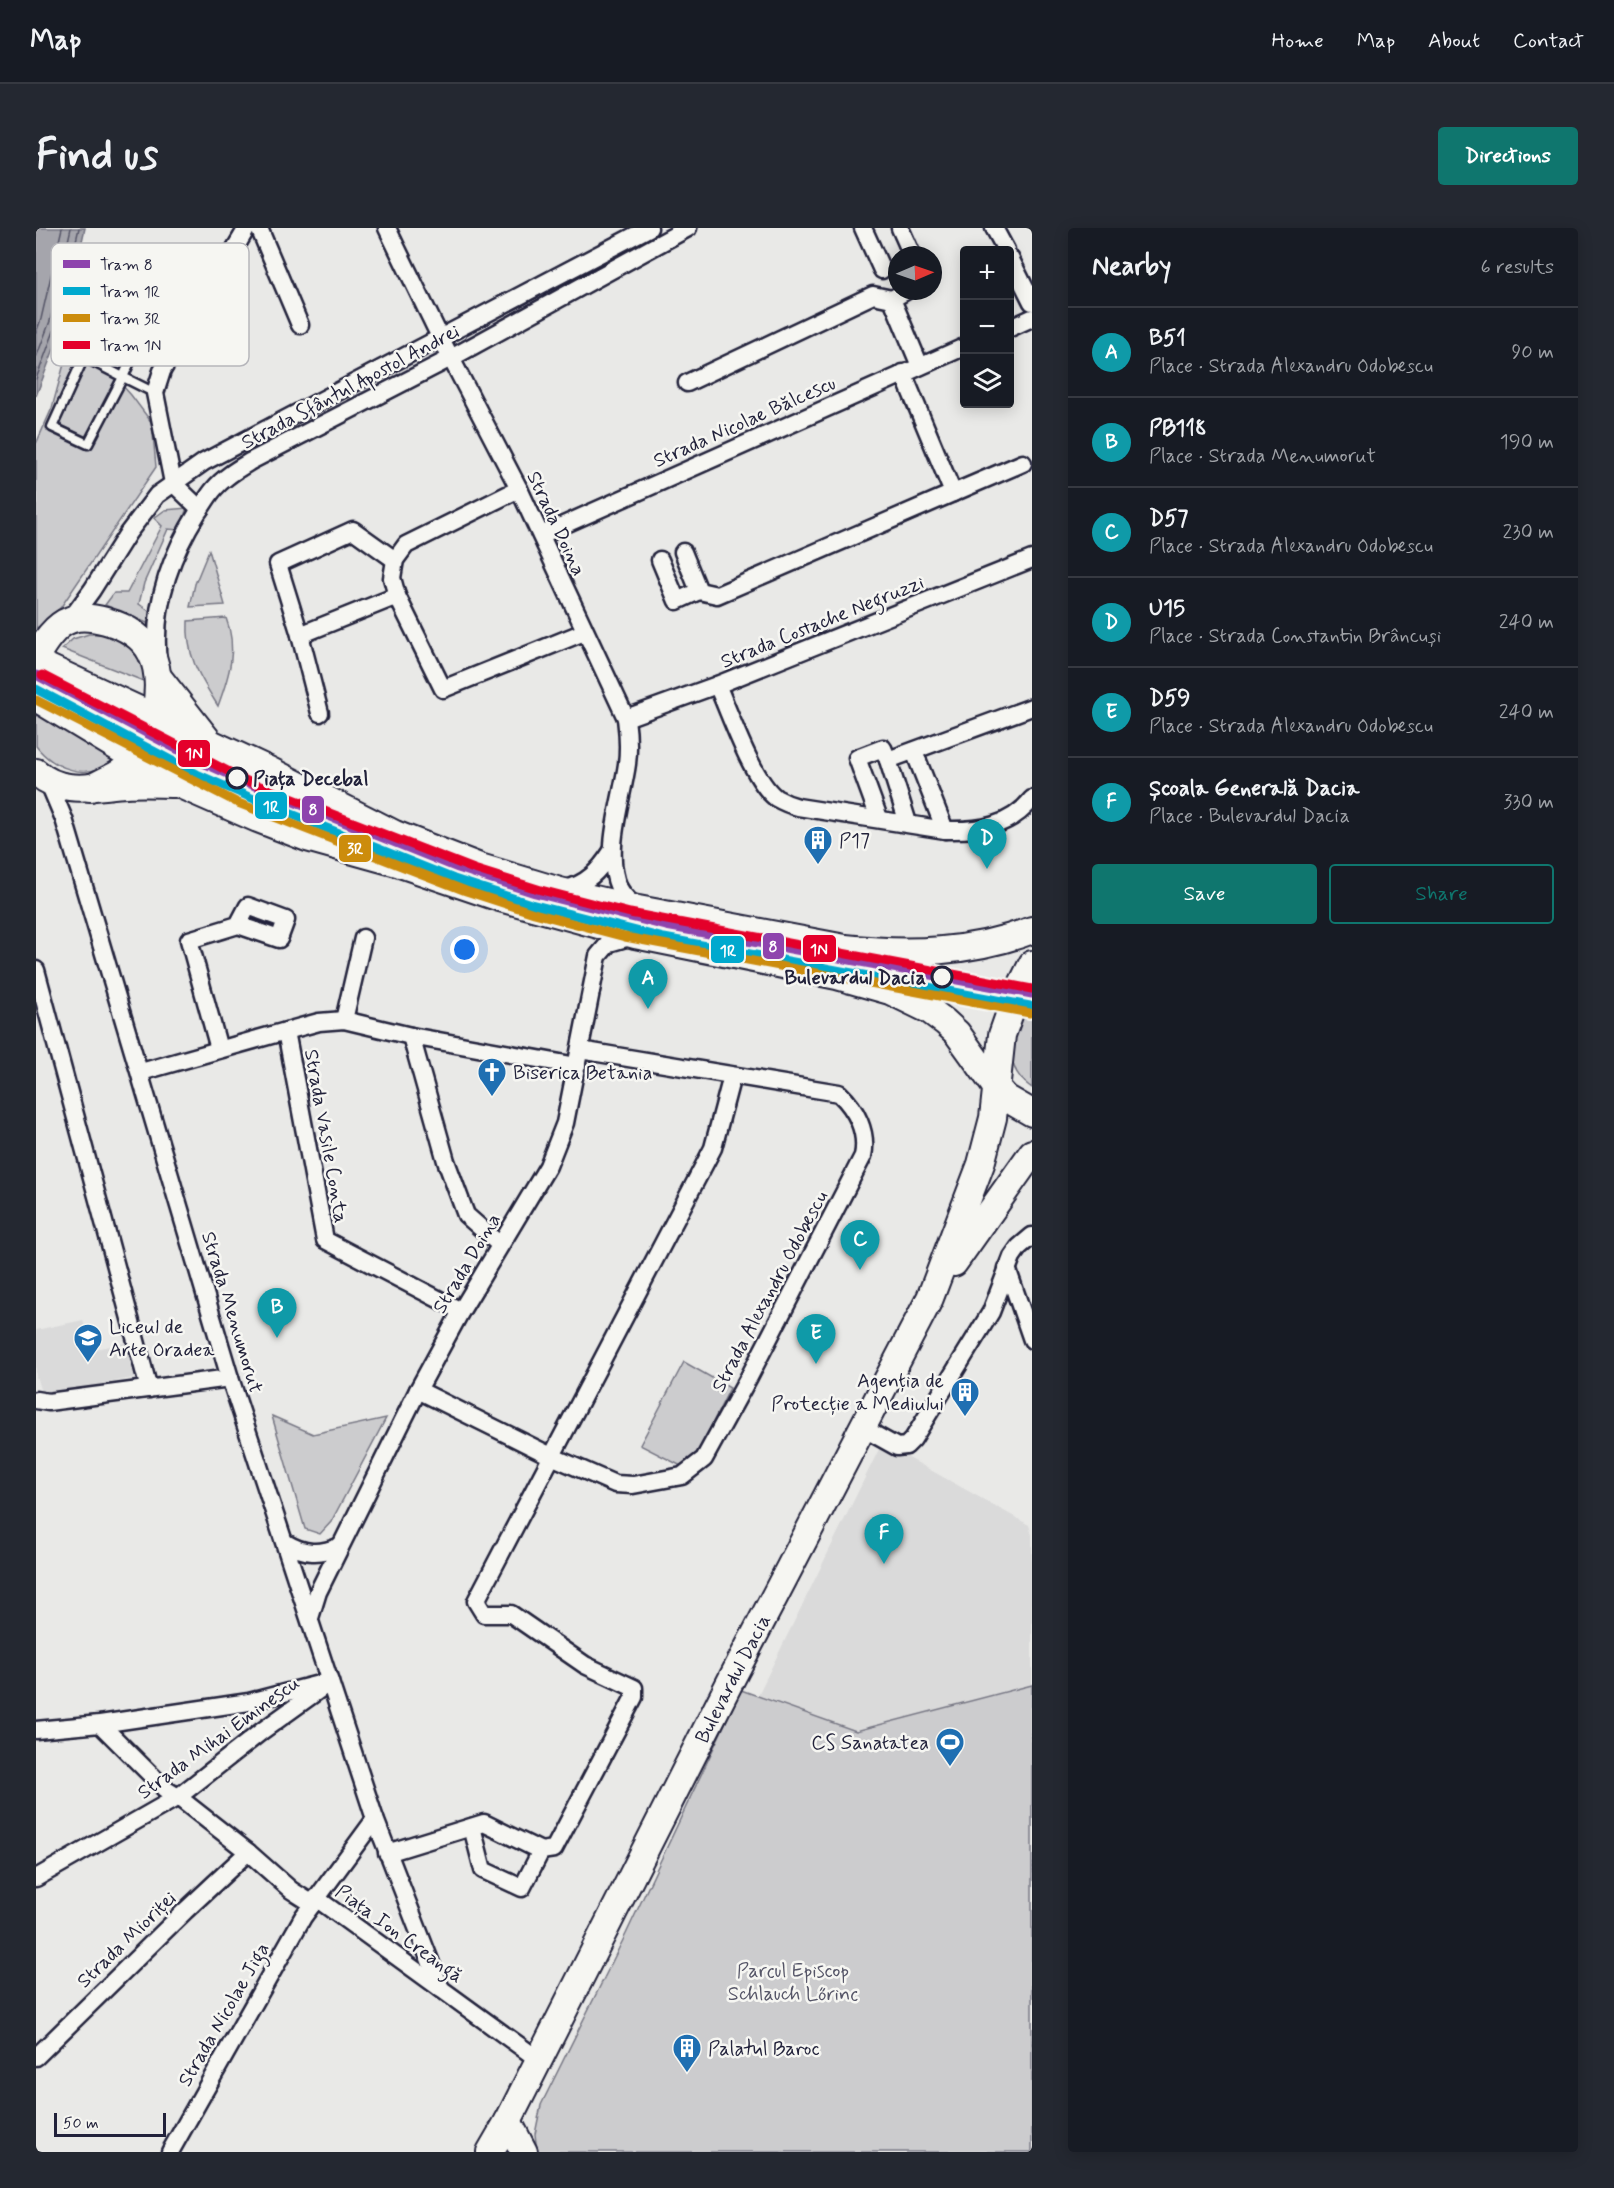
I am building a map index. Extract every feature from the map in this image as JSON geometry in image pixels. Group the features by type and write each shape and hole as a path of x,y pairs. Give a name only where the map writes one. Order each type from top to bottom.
{"main road":[{"path":"36,656 45,642 70,620 96,618 114,623 137,635 152,652 159,678 155,717 146,744 136,759 122,771 90,788"},
{"path":"36,662 270,770 378,826 480,867 560,891 638,909 869,951 924,952 967,947 1001,941 1032,930"},
{"path":"159,678 198,729 213,744"},
{"path":"36,698 178,784 249,816 307,838 397,863 500,898 635,935 837,976 890,991 929,1010 945,1022 969,1047 995,1086 1006,1098 1032,1113"},
{"path":"42,776 67,788 124,784 178,784"},
{"name":"Bulevardul Dacia","path":"930,1298 981,1164 993,1118 1002,1035 1015,998 1032,964"},
{"name":"Bulevardul Dacia","path":"489,2152 508,2121 861,1427 930,1298 1032,1152"},
{"path":"508,2121 524,2152"}],"street":[{"path":"238,243 247,228"},
{"path":"258,228 300,325"},
{"name":"Strada Doina","path":"387,228 440,338 519,489 626,718 627,763 612,851"},
{"name":"Strada Sfântul Apostol Andrei","path":"70,620 157,495 204,462 649,228"},
{"name":"Strada Sfântul Apostol Andrei","path":"159,678 157,629 160,602 169,570 182,538 200,509 213,490 227,477 251,460 451,358 688,228"},
{"path":"862,228 882,270"},
{"path":"900,228 908,246"},
{"path":"994,228 1004,246"},
{"path":"1014,266 1032,302"},
{"path":"687,383 873,295 888,295"},
{"path":"900,300 920,366"},
{"path":"1014,326 1032,318"},
{"name":"Strada Nicolae Bălcescu","path":"541,535 960,349"},
{"path":"165,366 155,393 173,483 200,509"},
{"path":"903,373 953,493"},
{"path":"660,560 677,601 699,591 717,595 1023,463"},
{"path":"519,489 406,545 395,560 392,578 397,596 443,689 584,632"},
{"path":"320,713 300,635 278,564 353,530 395,560"},
{"path":"682,552 699,591"},
{"name":"Strada Costache Negruzzi","path":"626,718 717,685 1032,559"},
{"path":"300,635 343,620 397,596"},
{"path":"717,685 757,774 774,797 798,807 945,830 965,831 997,825 1011,819 1032,799"},
{"path":"888,760 1032,707"},
{"path":"879,818 857,758 884,748 908,823"},
{"path":"914,751 945,830"},
{"name":"Strada Menumorut","path":"42,776 64,819 230,1378 375,1819 441,1989"},
{"path":"560,891 578,886 590,878 600,869 612,851"},
{"path":"612,851 614,873 620,889 625,898 638,909"},
{"path":"219,1049 189,940 238,925"},
{"name":"Strada Doina","path":"310,1618 318,1592 418,1390 461,1311 537,1186 554,1151 565,1124 598,956 609,943 635,935"},
{"path":"344,1020 363,938"},
{"path":"36,970 149,1389"},
{"name":"Strada Vasile Conta","path":"141,1072 320,1022 344,1020 411,1036 578,1058"},
{"name":"Strada Vasile Conta","path":"286,1031 325,1240 461,1311"},
{"path":"411,1036 446,1161 466,1215 500,1245"},
{"name":"Strada Alexandru Odobescu","path":"418,1390 551,1456 615,1484 633,1485 682,1476 704,1459 863,1156 865,1146 862,1130 853,1105 839,1093 732,1076 578,1058"},
{"path":"387,1853 484,1822 541,1851 554,1849 634,1697 634,1688 585,1665 511,1614 484,1614 476,1601 713,1148 732,1076"},
{"path":"861,1427 897,1447 906,1446 913,1439 991,1312 1007,1268 1019,1247 1032,1236"},
{"path":"1007,1268 1032,1340"},
{"path":"36,1400 48,1402 230,1378"},
{"path":"286,1543 297,1550 306,1552 324,1552 340,1546"},
{"path":"36,1730 100,1724 249,1702 330,1682"},
{"name":"Strada Mihai Eminescu","path":"36,1878 178,1797 262,1731 330,1682"},
{"path":"249,1702 257,1706 268,1718 262,1731"},
{"path":"100,1724 165,1789 248,1852 291,1890 314,1901"},
{"name":"Piața Ion Creangă","path":"375,1819 314,1901 538,2060"},
{"path":"472,1827 483,1870 522,1888 541,1851"},
{"name":"Strada Mioriței","path":"36,2057 184,1911 248,1852"},
{"name":"Strada Nicolae Jiga","path":"171,2152 314,1901"}],"lane":[{"path":"80,366 52,427 88,444 128,366"},
{"path":"102,366 155,393"}],"shaded area":[{"name":"Liceul de Arte Oradea","path":"83,1320 91,1350 133,1341 143,1376 42,1396 36,1376 36,1330"},
{"path":"882,1443 1029,1525 1032,1535 1032,1685 856,1731 757,1697"}],"green space":[{"path":"63,366 105,366 152,423 156,467 61,607 46,624 36,628 36,444 52,408"},
{"path":"187,508 179,530 168,529 144,583 139,604 153,614 147,623 105,605 114,593 127,593 162,526 154,518 165,510"},
{"path":"209,550 225,605 190,607 195,584"},
{"path":"226,618 230,629 232,652 229,673 218,706 200,676 192,656 188,621"},
{"path":"89,634 106,634 118,638 141,654 146,682 62,649 73,639"},
{"path":"36,710 113,760 103,767 82,771 72,770 52,761 36,746"},
{"path":"1032,989 1032,1088 1020,1077 1011,1054 1016,1028"},
{"path":"684,1362 730,1388 689,1470 640,1445"},
{"path":"272,1416 313,1434 386,1418 331,1522 320,1534 305,1529"},
{"name":"Parcul Episcop Schlauch Lőrinc","path":"1032,1685 1032,2152 537,2152 535,2134 541,2105 626,1934 741,1690 856,1731"}],"water":[{"path":"36,228 85,228 82,243 51,243 51,357 36,396"}],"tram line":[{"name":"8","path":"36,675 203,763 259,788 458,868 535,893 666,926 1032,994"},
{"name":"1N","path":"42,675 247,781 474,869 541,890 630,913 1032,989"},
{"name":"1R","path":"36,689 197,774 254,799 454,879 531,904 664,938 1030,1006"},
{"name":"3R","path":"36,700 238,803 466,891 534,913 625,937 1030,1013"}],"place":[{"name":"Piața Decebal","path":"237,778"},
{"name":"P17","path":"818,866"},
{"name":"U15","path":"987,869"},
{"name":"Bulevardul Dacia","path":"942,977"},
{"name":"B51","path":"648,1009"},
{"name":"Biserica Betania","path":"492,1098"},
{"name":"D57","path":"860,1270"},
{"name":"PB118","path":"277,1338"},
{"name":"Liceul de Arte Oradea","path":"88,1364"},
{"name":"D59","path":"816,1364"},
{"name":"Agenția de Protecție a Mediului","path":"965,1418"},
{"name":"Școala Generală Dacia","path":"884,1564"},
{"name":"CS Sanatatea","path":"950,1768"},
{"name":"Palatul Baroc","path":"687,2074"}]}
